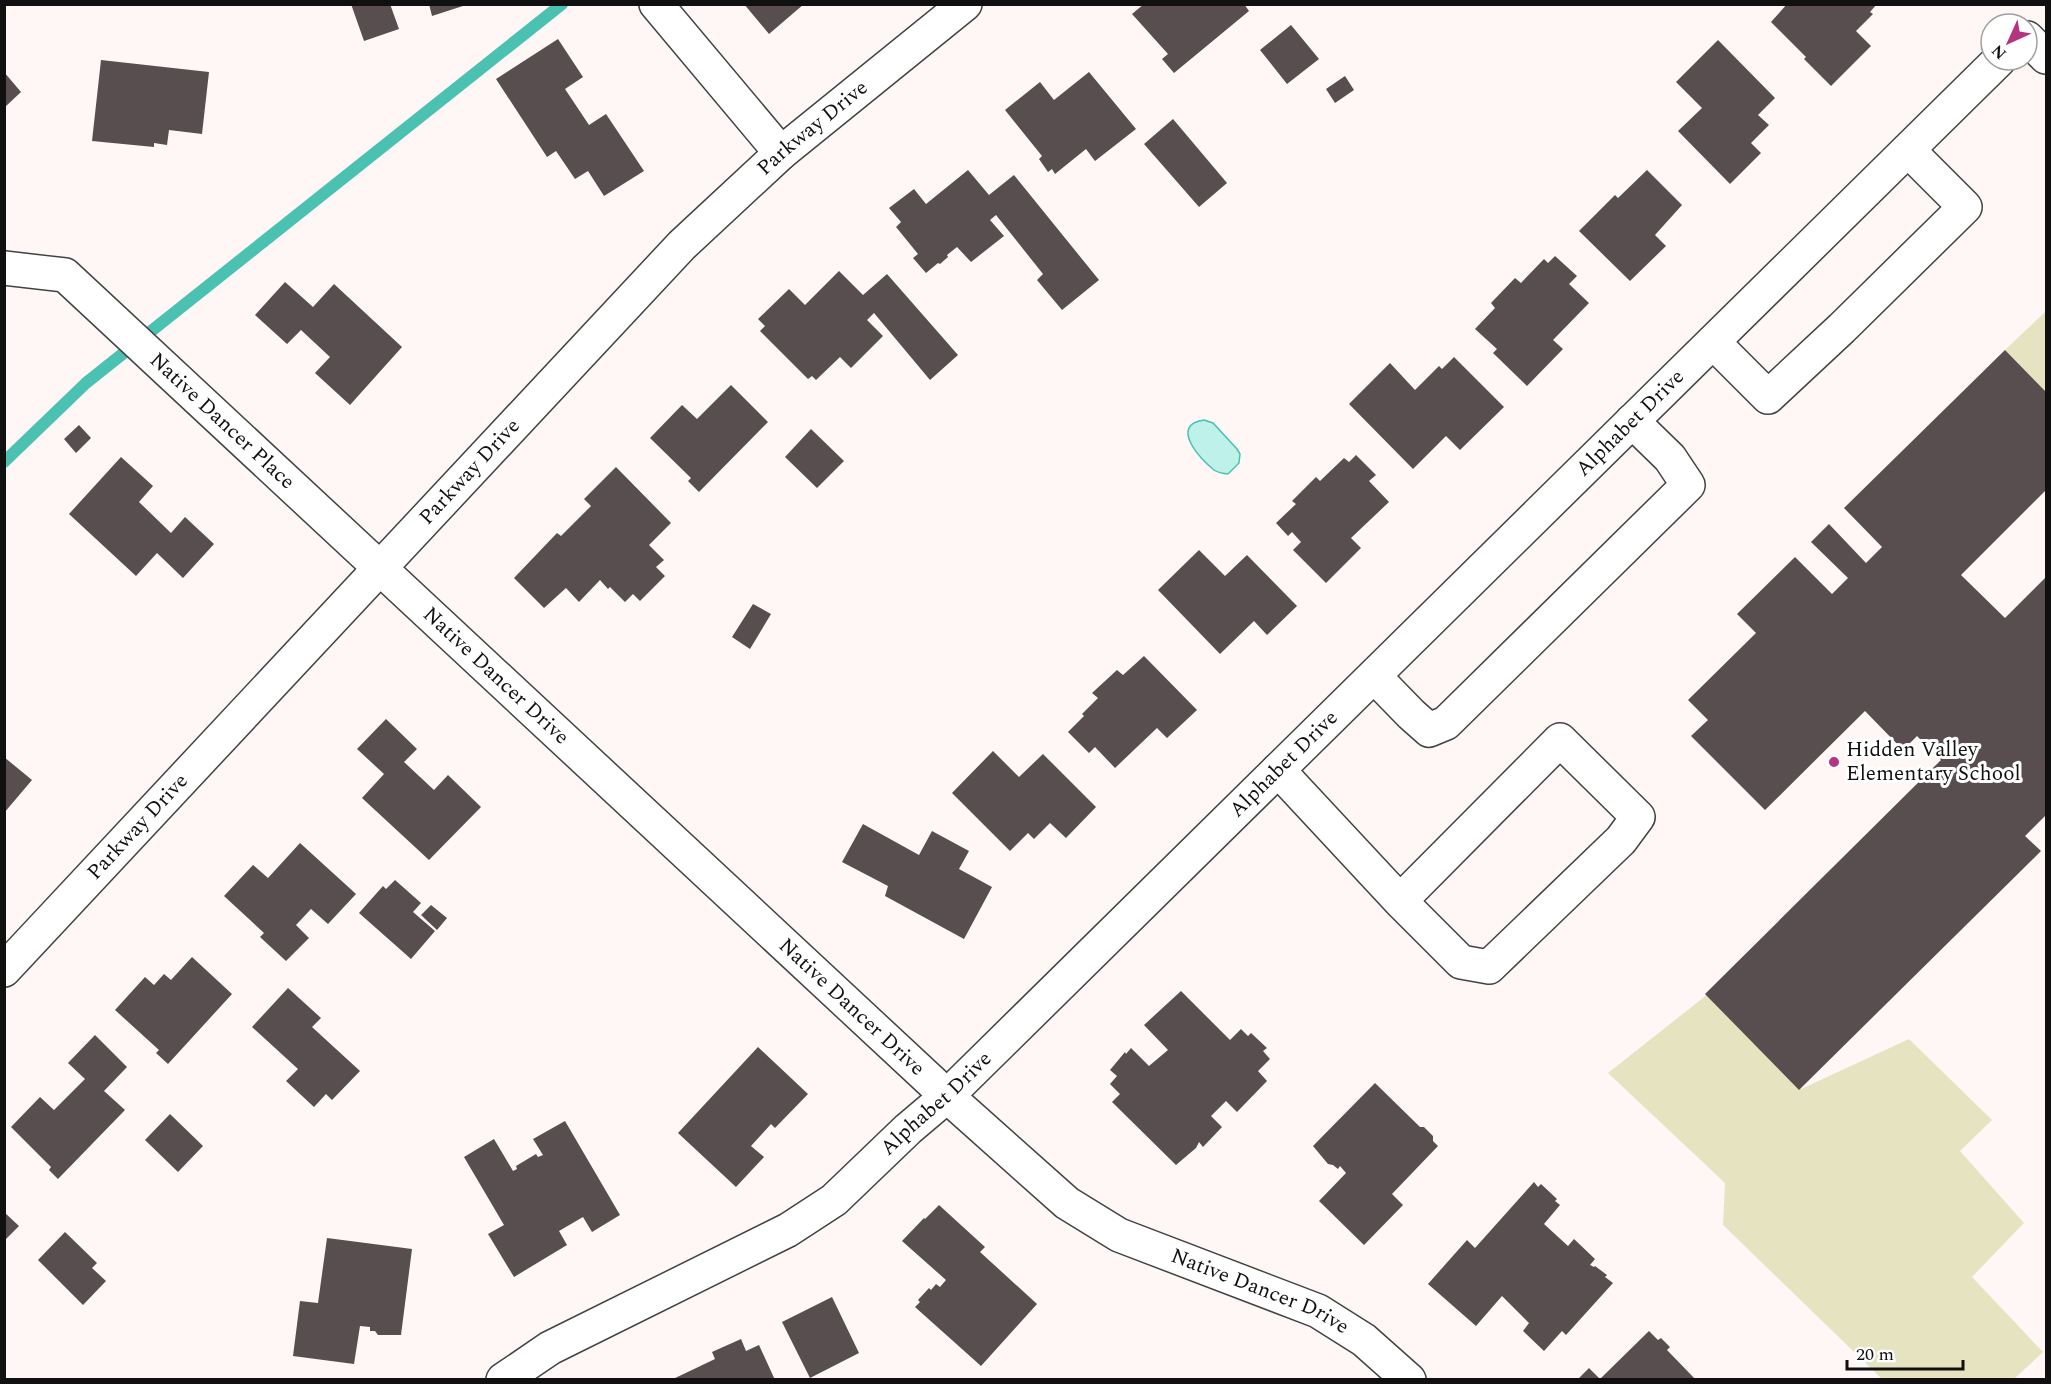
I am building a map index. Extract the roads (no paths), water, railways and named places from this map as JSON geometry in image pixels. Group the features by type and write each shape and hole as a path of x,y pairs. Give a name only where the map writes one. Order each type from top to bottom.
{"street":[{"path":"656,4 781,153"},
{"name":"Parkway Drive","path":"4,970 682,245 781,153 965,4"},
{"name":"Alphabet Drive","path":"503,1380 550,1348 789,1230 834,1200 908,1129 947,1096 1987,72"},
{"path":"1713,342 1768,398 1965,207 1908,150"},
{"name":"Native Dancer Place","path":"4,268 65,275 379,568"},
{"path":"1374,676 1429,730 1446,723 1688,485 1670,458 1632,420"},
{"name":"Native Dancer Drive","path":"379,568 947,1096 1067,1203 1119,1235 1318,1311 1364,1340 1409,1380"},
{"path":"1278,770 1400,901 1461,962 1489,967 1621,840 1638,818 1560,740 1400,901"}],"water":[{"path":"1204,420 1213,423 1240,454 1239,463 1228,474 1214,470 1195,451 1191,443 1188,435 1189,428 1194,423"}],"waterway":[{"path":"4,462 86,383 562,4"}],"place":[{"name":"Hidden Valley Elementary School","path":"1834,762"}]}
